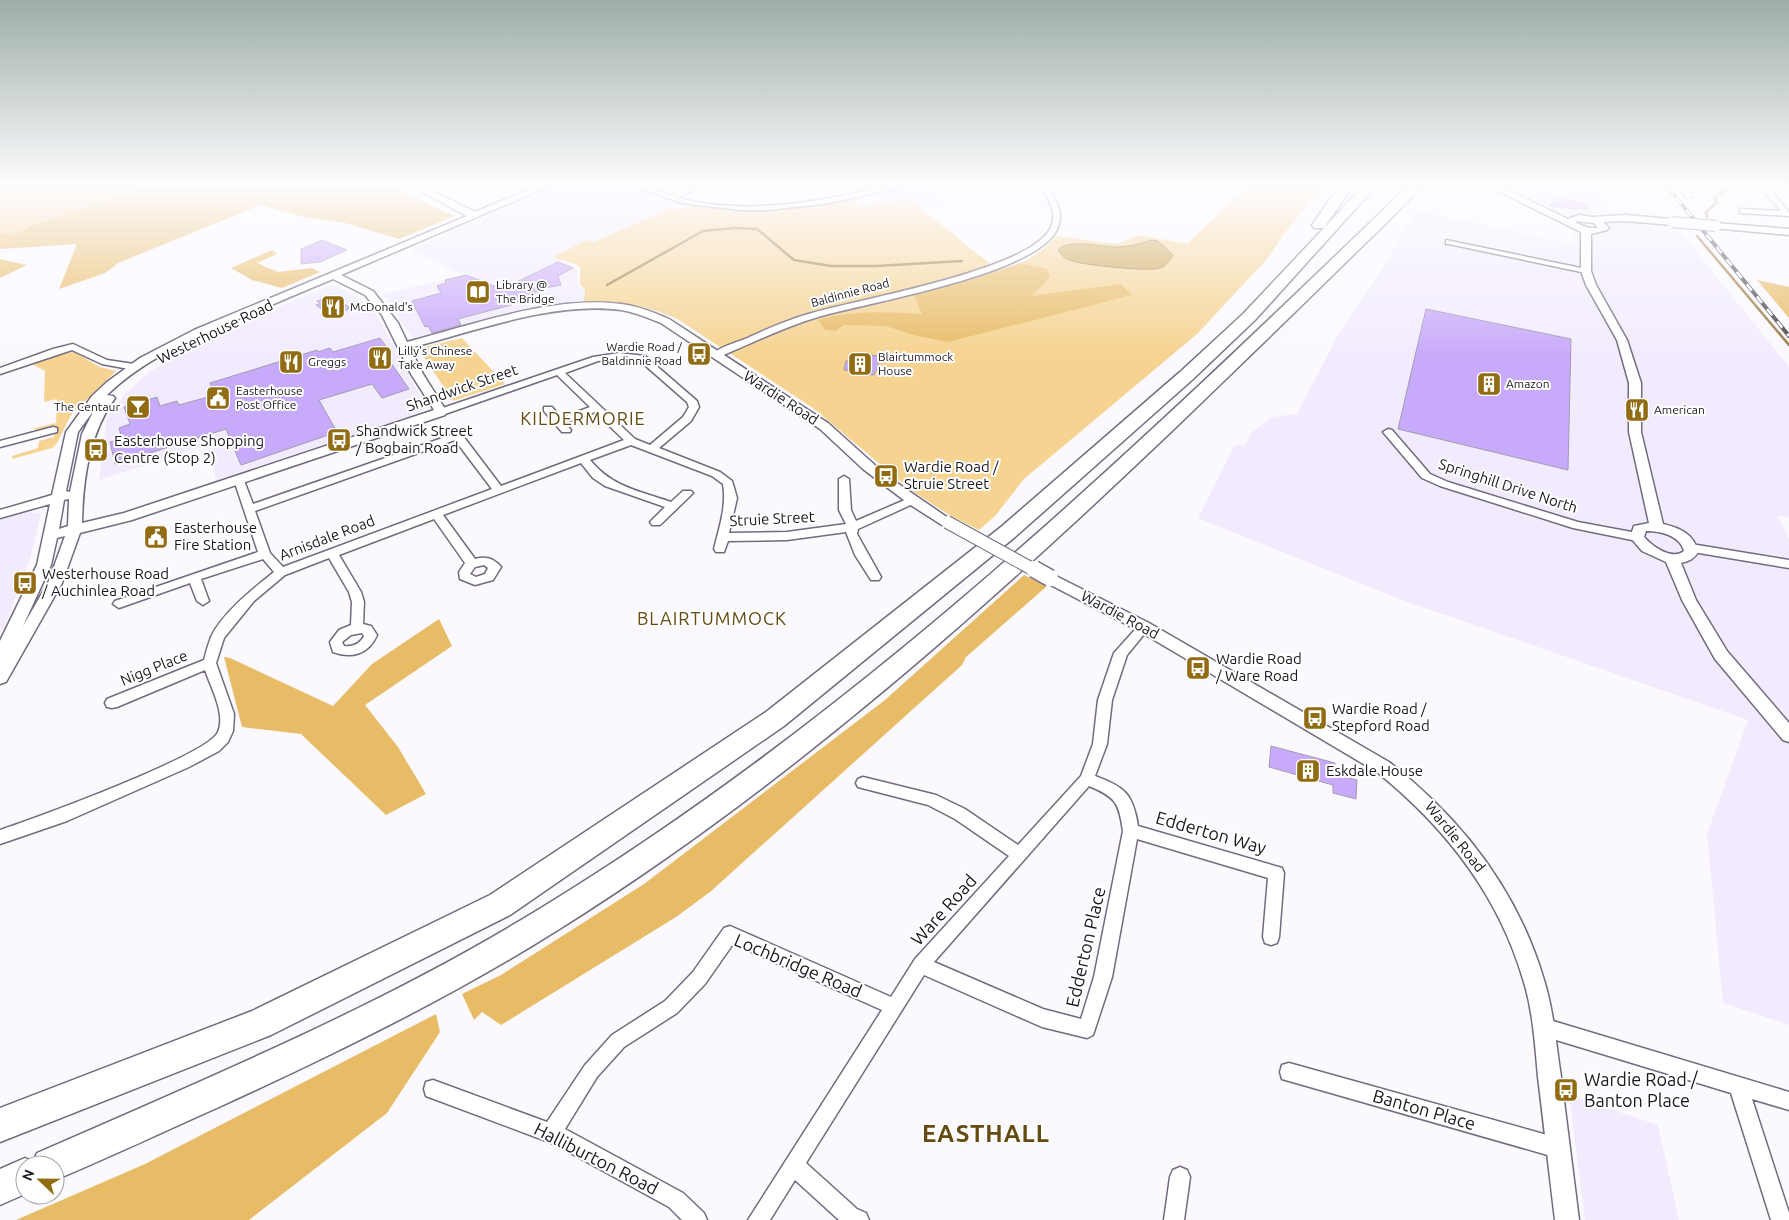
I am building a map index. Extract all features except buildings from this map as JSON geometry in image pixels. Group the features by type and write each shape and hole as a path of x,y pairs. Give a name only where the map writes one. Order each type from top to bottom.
{"highway":[{"path":"1261,321 1311,242"},
{"path":"65,1158 300,1052 428,987 548,920 652,852 720,804 803,741 974,600 1145,448 1261,321 1325,242"},
{"path":"1261,321 1344,242"},
{"path":"0,1125 260,1024 500,904 775,719 1008,532 1186,376 1261,321 1352,242"},
{"path":"65,1155 115,1135"},
{"path":"0,1181 15,1175"},
{"path":"0,1187 15,1180"}],"street":[{"name":"Westerhouse Road","path":"0,678 55,583 75,528 76,493 88,434 101,407 110,396 137,372 174,349 414,242"},
{"name":"Baldinnie Road","path":"716,355 807,318 974,274 1017,260 1042,242"},
{"path":"1449,242 1586,271"},
{"path":"1586,242 1586,271 1591,285 1622,340 1635,383 1635,432 1658,527"},
{"name":"Westerhouse Road","path":"0,656 44,565 52,535 70,437 78,422 96,399 134,367 172,344 335,276"},
{"path":"335,276 369,293 393,323 417,374 441,412"},
{"name":"Wardie Road","path":"404,346 544,310 603,306 634,310 658,317 824,426 873,473 911,500 947,522 1144,627 1383,767 1409,786 1434,809 1479,864 1512,923 1534,981 1543,1027 1567,1220"},
{"path":"0,371 56,351 73,347 105,362 134,367"},
{"name":"Shandwick Street","path":"52,535 127,516 596,359 622,354 642,358 692,401 694,407 687,419 651,449"},
{"path":"559,372 631,441 716,474 728,483 731,498 720,549"},
{"path":"548,409 563,426 596,408"},
{"path":"0,444 53,430"},
{"name":"Springhill Drive North","path":"1388,432 1426,476 1444,484 1576,524 1637,537"},
{"path":"249,509 457,435 498,490"},
{"path":"19,439 19,452"},
{"name":"Arnisdale Road","path":"209,663 218,637 234,616 264,585 282,572 331,552 631,441"},
{"path":"583,458 597,476 609,484 672,506"},
{"path":"844,478 846,510 853,526 851,534 875,577"},
{"path":"239,480 265,554 282,572"},
{"path":"0,514 76,493"},
{"path":"656,522 687,493"},
{"name":"Struie Street","path":"722,537 766,538 806,535 853,526 911,500"},
{"path":"436,513 472,564"},
{"path":"1691,548 1689,555 1672,558 1653,552 1639,542 1637,537 1639,530 1658,527 1675,533 1688,543 1691,548 1786,567"},
{"path":"331,552 356,592 358,602 357,628"},
{"path":"120,604 265,554"},
{"path":"1672,558 1689,600 1721,655 1789,735"},
{"path":"194,577 203,601"},
{"name":"Ware Road","path":"758,1220 921,965 1087,779 1100,744 1105,700 1121,653 1144,627"},
{"path":"0,837 62,816 184,763 214,747 223,738 227,714 209,663"},
{"name":"Nigg Place","path":"112,703 209,663"},
{"name":"Edderton Place","path":"921,965 1042,1018 1087,1029 1103,977 1132,831 1128,807 1117,791 1087,779"},
{"path":"863,783 931,799 960,814 1020,855"},
{"name":"Edderton Way","path":"1132,831 1276,873 1271,937"},
{"name":"Lochbridge Road","path":"551,1133 591,1071 618,1042 671,1007 699,978 730,934 894,1007"},
{"path":"1543,1027 1789,1101"},
{"name":"Banton Place","path":"1289,1072 1558,1148"},
{"path":"1738,1085 1781,1220"},
{"name":"Halliburton Road","path":"433,1089 551,1133 676,1200 697,1220"},
{"path":"793,1165 850,1216 860,1220"},
{"path":"1174,1220 1180,1177"}],"shaded area":[{"path":"0,242 170,242 118,263 105,273 59,289 77,244 0,249"},
{"path":"429,242 583,242 553,257 577,268 578,287 585,290 584,302 529,308 413,339 383,294 464,275 411,250"},
{"path":"583,242 963,242 1000,272 1023,262 1051,242 1101,242 1117,244 1122,242 1176,242 1187,244 1189,242 1279,242 1266,260 1197,334 1024,479 995,516 979,530 951,516 911,490 813,408 679,320 633,305 584,302 585,289 580,285 580,267 553,257"},
{"path":"1144,242 1159,242 1173,255 1160,268 1130,269 1076,262 1063,256 1058,250 1069,244 1109,247 1134,245"},
{"path":"1398,242 1563,242 1573,244 1573,242 1689,242 1789,367 1789,517 1778,516 1789,539 1789,1025 1723,1003 1707,834 1748,720 1399,599 1198,518 1234,446 1245,445 1252,432 1272,417 1297,414 1336,339"},
{"path":"272,250 277,254 257,263 278,272 312,268 320,272 282,288 252,280 231,268"},
{"path":"0,259 27,265 0,278"},
{"path":"1020,263 1047,269 1050,277 1032,296 1121,284 1132,295 948,342 917,336 886,326 844,325 835,331 825,330 818,320 857,313 922,314 913,294 975,279"},
{"path":"1757,280 1789,287 1789,318"},
{"path":"329,286 337,286 362,300 377,315 426,408 419,413 216,480 207,445 99,480 107,417 125,394 149,372 194,345"},
{"path":"462,338 505,384 453,401 420,351 425,347"},
{"path":"74,352 100,367 116,371 71,415 57,443 52,448 12,459 12,456 38,448 39,441 54,437 55,426 39,430 32,429 56,423 57,399 44,402 45,371 32,364"},
{"path":"28,512 41,513 31,556 6,624 0,632 0,520"},
{"path":"1024,575 1047,586 966,657 962,665 710,892 676,917 501,1025 482,1012 474,1020 462,994 501,975 644,884 885,700"},
{"path":"439,619 452,646 365,705 398,747 426,794 386,815 301,734 242,727 224,657 230,658 333,706 372,664"},
{"path":"436,1014 440,1032 387,1113 249,1220 16,1220 51,1205 65,1205 65,1199 145,1164"},
{"path":"1569,1095 1658,1125 1679,1220 1585,1220"}],"waterway":[{"path":"607,285 684,242"},
{"path":"772,242 794,260 831,266 876,266 962,261"},
{"path":"1702,242 1789,345"}],"railway":[{"path":"1712,242 1789,336"}],"place":[{"name":"Library @ The Bridge","path":"478,292"},
{"name":"McDonald's","path":"333,307"},
{"name":"Wardie Road / Baldinnie Road","path":"699,354"},
{"name":"Lilly's Chinese Take Away","path":"380,358"},
{"name":"Greggs","path":"291,362"},
{"name":"Blairtummock House","path":"860,364"},
{"name":"Amazon","path":"1489,384"},
{"name":"Easterhouse Post Office","path":"218,398"},
{"name":"The Centaur","path":"138,407"},
{"name":"American","path":"1637,410"},
{"name":"Shandwick Street / Bogbain Road","path":"339,440"},
{"name":"Easterhouse Shopping Centre (Stop 2)","path":"96,450"},
{"name":"Wardie Road / Struie Street","path":"886,476"},
{"name":"Easterhouse Fire Station","path":"156,537"},
{"name":"Westerhouse Road / Auchinlea Road","path":"25,583"},
{"name":"Wardie Road / Ware Road","path":"1198,668"},
{"name":"Wardie Road / Stepford Road","path":"1315,718"},
{"name":"Eskdale House","path":"1308,771"},
{"name":"Wardie Road / Banton Place","path":"1566,1090"}],"district":[{"name":"KILDERMORIE","path":"583,419"},
{"name":"BLAIRTUMMOCK","path":"712,619"},
{"name":"EASTHALL","path":"986,1134"}]}
